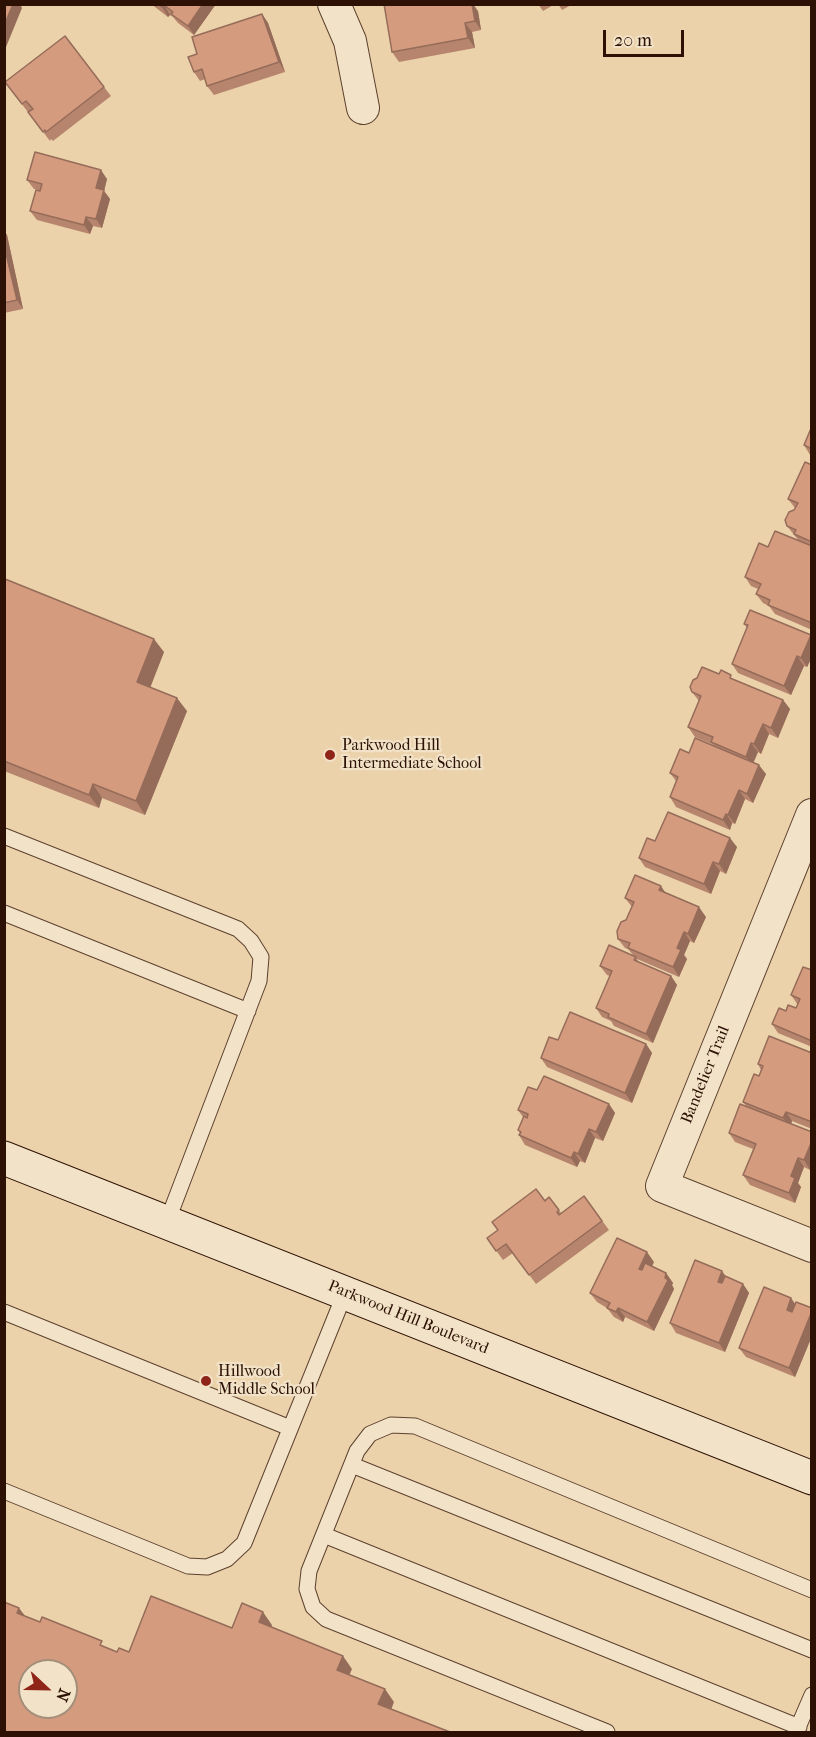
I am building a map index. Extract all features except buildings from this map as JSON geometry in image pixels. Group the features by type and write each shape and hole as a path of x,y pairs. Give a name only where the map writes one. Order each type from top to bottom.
{"street":[{"path":"334,4 350,41 363,108"},
{"name":"Bandelier Trail","path":"812,815 662,1186 812,1246"},
{"name":"Parkwood Hill Boulevard","path":"4,1158 812,1478"}],"lane":[{"path":"4,836 238,929 251,941 261,957 259,981 167,1222"},
{"path":"4,912 248,1011"},
{"path":"4,1491 188,1566 207,1567 227,1558 244,1544 345,1293"},
{"path":"4,1312 290,1428"},
{"path":"607,1732 326,1619 313,1607 307,1589 309,1571 357,1451 370,1434 391,1425 414,1426 812,1590"},
{"path":"352,1466 812,1650"},
{"path":"324,1535 798,1730 812,1695"}],"place":[{"name":"Parkwood Hill Intermediate School","path":"330,755"},
{"name":"Hillwood Middle School","path":"206,1381"}]}
